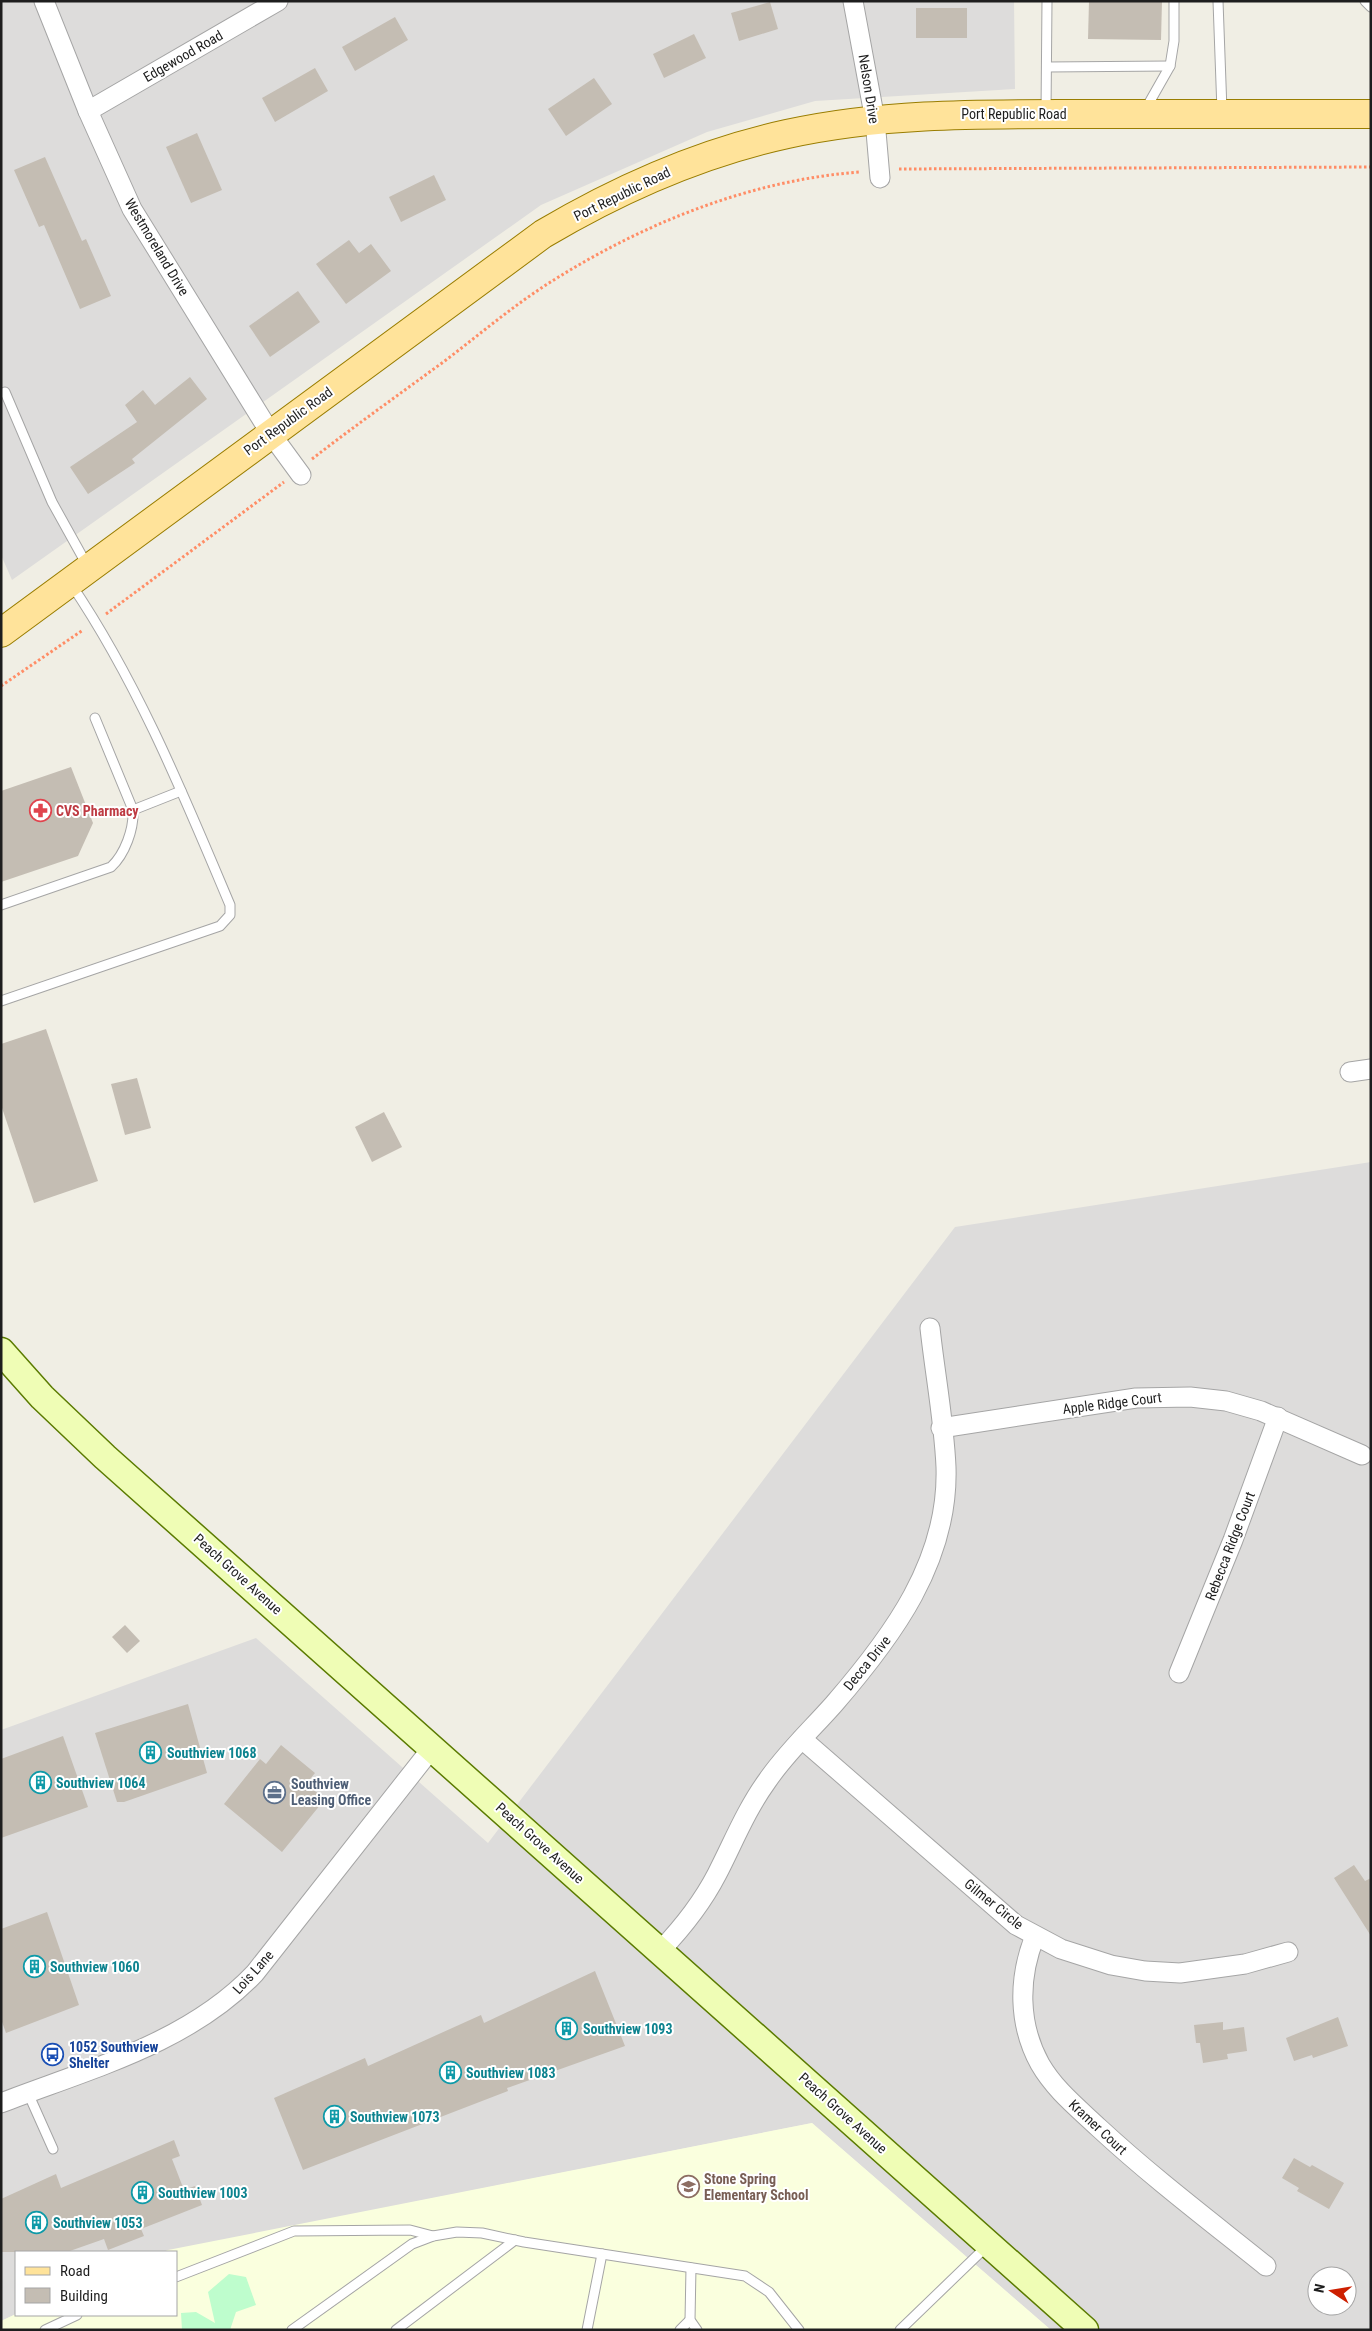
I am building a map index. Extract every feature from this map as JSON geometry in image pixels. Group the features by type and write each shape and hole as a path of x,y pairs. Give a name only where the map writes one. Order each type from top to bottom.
{"main road":[{"name":"Port Republic Road","path":"1,633 543,234 598,203 664,172 728,150 817,128 875,120 943,114 1371,114"},
{"name":"Peach Grove Avenue","path":"1,1351 36,1391 92,1445 661,1950 1085,2330"}],"street":[{"name":"Westmoreland Drive","path":"44,1 88,111 132,209 271,434 301,475"},
{"name":"Edgewood Road","path":"88,111 278,1"},
{"name":"Nelson Drive","path":"853,1 875,120 880,178"},
{"path":"1350,1072 1371,1069"},
{"name":"Decca Drive","path":"661,1950 686,1922 708,1890 755,1799 776,1769 894,1630 919,1585 937,1536 946,1468 930,1328"},
{"name":"Apple Ridge Court","path":"941,1428 1136,1398 1172,1396 1226,1402 1278,1417 1362,1455"},
{"name":"Rebecca Ridge Court","path":"1180,1673 1233,1540 1278,1417"},
{"name":"Gilmer Circle","path":"802,1739 1016,1924 1035,1936 1094,1961 1162,1972 1197,1972 1245,1964 1288,1952"},
{"name":"Lois Lane","path":"1,2104 170,2036 202,2018 240,1989 255,1973 432,1748"},
{"name":"Kramer Court","path":"1035,1936 1024,1970 1023,2007 1030,2042 1047,2074 1062,2093 1139,2164 1266,2266"}],"lane":[{"path":"1046,114 1047,1"},
{"path":"1142,114 1170,66 1174,41 1174,1"},
{"path":"1218,1 1222,114"},
{"path":"1365,1 1371,7"},
{"path":"1047,67 1170,66"},
{"path":"1,1001 220,926 229,918 230,906 182,791 96,621 52,502 5,392"},
{"path":"1,905 111,867 118,860 134,823 133,810 95,718"},
{"path":"133,810 182,791"},
{"path":"28,2093 53,2149"},
{"path":"178,2276 294,2231 410,2230 432,2236"},
{"path":"292,2330 412,2244 432,2236 457,2232 482,2233 515,2240 745,2276 769,2292 799,2330"},
{"path":"396,2330 515,2240"},
{"path":"900,2330 989,2244"},
{"path":"587,2330 602,2254"},
{"path":"691,2268 690,2320 697,2330"},
{"path":"45,2330 75,2316"},
{"path":"680,2330 690,2320"}],"path":[{"path":"905,169 1371,167"},
{"path":"318,455 547,284 601,252 648,229 706,206 771,187 856,172"},
{"path":"110,611 280,485"},
{"path":"1,686 62,645"}],"shaded area":[{"path":"1,1 1014,1 1015,89 815,101 707,132 541,205 12,580 1,555"},
{"path":"1371,1162 1371,2330 1051,2330 812,2123 168,2251 15,2251 15,2314 1,2321 1,1730 256,1638 488,1843 955,1227"},
{"name":"Stone Spring Elementary School","path":"812,2123 1051,2330 1,2330 1,2321 15,2314 15,2316 178,2316 178,2251 166,2251"}],"green space":[{"path":"229,2274 246,2277 256,2305 236,2312 230,2330 182,2330 181,2313 196,2312 215,2323 208,2292"}],"building":[{"path":"1089,1 1162,1 1161,40 1088,39"},
{"path":"770,2 778,29 739,41 731,13"},
{"path":"916,8 967,8 967,38 916,38"},
{"path":"395,17 408,40 355,71 342,47"},
{"path":"694,34 706,58 664,78 653,54"},
{"path":"315,68 328,91 275,122 262,98"},
{"path":"594,78 612,104 566,136 548,109"},
{"path":"197,133 222,190 191,203 166,147"},
{"path":"45,157 82,241 86,239 111,296 80,309 44,225 39,227 14,170"},
{"path":"434,175 446,200 401,222 389,197"},
{"path":"349,240 359,253 371,244 391,271 346,304 316,264"},
{"path":"298,291 320,322 270,357 249,326"},
{"path":"190,377 207,399 132,459 135,463 88,494 70,467 137,422 125,405 143,390 155,405"},
{"path":"71,767 93,823 78,856 1,882 1,791"},
{"path":"46,1029 98,1181 34,1203 1,1105 1,1044"},
{"path":"137,1078 151,1128 125,1135 111,1084"},
{"path":"384,1112 402,1147 372,1162 355,1127"},
{"path":"125,1625 140,1641 127,1653 112,1637"},
{"name":"Southview 1068","path":"188,1704 207,1773 124,1802 117,1802 95,1733"},
{"name":"Southview 1064","path":"63,1736 88,1807 1,1838 1,1759"},
{"name":"Southview Leasing Office","path":"281,1745 315,1773 306,1784 325,1799 282,1852 224,1804 260,1759 266,1764"},
{"path":"1354,1865 1365,1881 1371,1878 1371,1936 1334,1878"},
{"name":"Southview 1060","path":"47,1912 79,2005 6,2033 1,2019 1,1929"},
{"path":"595,1971 625,2046 507,2088 508,2091 303,2170 274,2098 365,2058 368,2066 481,2015 484,2023"},
{"path":"1338,2017 1348,2046 1313,2058 1312,2055 1294,2061 1286,2038"},
{"path":"1223,2022 1223,2030 1244,2027 1247,2051 1227,2054 1228,2059 1203,2063 1200,2043 1196,2043 1194,2025"},
{"path":"174,2140 180,2156 172,2159 184,2190 195,2186 202,2205 141,2229 144,2236 108,2250 104,2239 70,2251 1,2252 1,2199 56,2174 61,2188"},
{"path":"1294,2158 1310,2167 1312,2165 1344,2183 1329,2209 1297,2191 1299,2188 1282,2178"}],"place":[{"name":"CVS Pharmacy","path":"40,811"},
{"name":"Southview 1068","path":"151,1753"},
{"name":"Southview 1064","path":"40,1783"},
{"name":"Southview Leasing Office","path":"275,1792"},
{"name":"Southview 1060","path":"34,1967"},
{"name":"Southview 1093","path":"567,2029"},
{"name":"1052 Southview Shelter","path":"53,2055"},
{"name":"Southview 1083","path":"450,2073"},
{"name":"Southview 1073","path":"334,2117"},
{"name":"Stone Spring Elementary School","path":"688,2187"},
{"name":"Southview 1003","path":"142,2193"},
{"name":"Southview 1053","path":"37,2223"}]}
